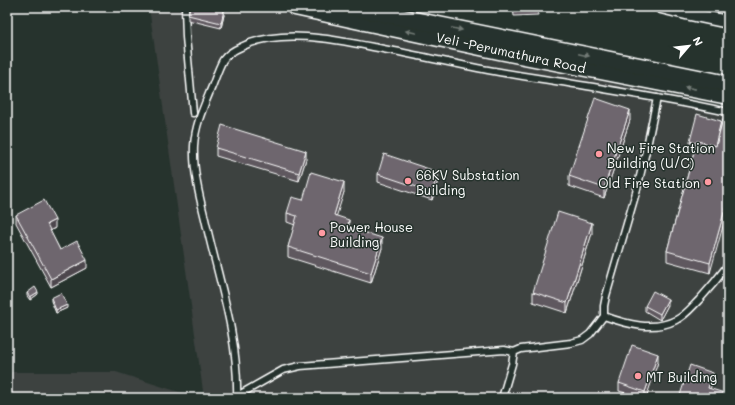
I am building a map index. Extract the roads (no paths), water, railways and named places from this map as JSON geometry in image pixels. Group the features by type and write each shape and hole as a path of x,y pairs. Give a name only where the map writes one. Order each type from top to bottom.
{"main road":[{"name":"Veli -Perumathura Road","path":"295,7 499,51 728,96"},
{"path":"350,7 728,84"}],"street":[{"path":"661,7 728,22"}],"lane":[{"path":"185,7 186,37 193,113"},
{"path":"237,397 237,368 234,348 226,304 200,196 194,146 200,114 224,58 230,53 246,44 256,41 286,37 319,38 386,49 488,70 657,98 728,112"},
{"path":"237,397 283,370 292,367 504,350 514,352 521,349 570,343 582,340 590,334 604,316 606,296 637,189 657,98"},
{"path":"604,316 631,325 642,326 661,325 676,320 688,312 711,287 728,265"},
{"path":"502,398 514,352"}],"place":[{"name":"New Fire Station Building (U/C)","path":"599,154"},
{"name":"66KV Substation Building","path":"408,181"},
{"name":"Old Fire Station","path":"708,182"},
{"name":"Power House Building","path":"322,233"},
{"name":"MT Building","path":"638,376"}]}
